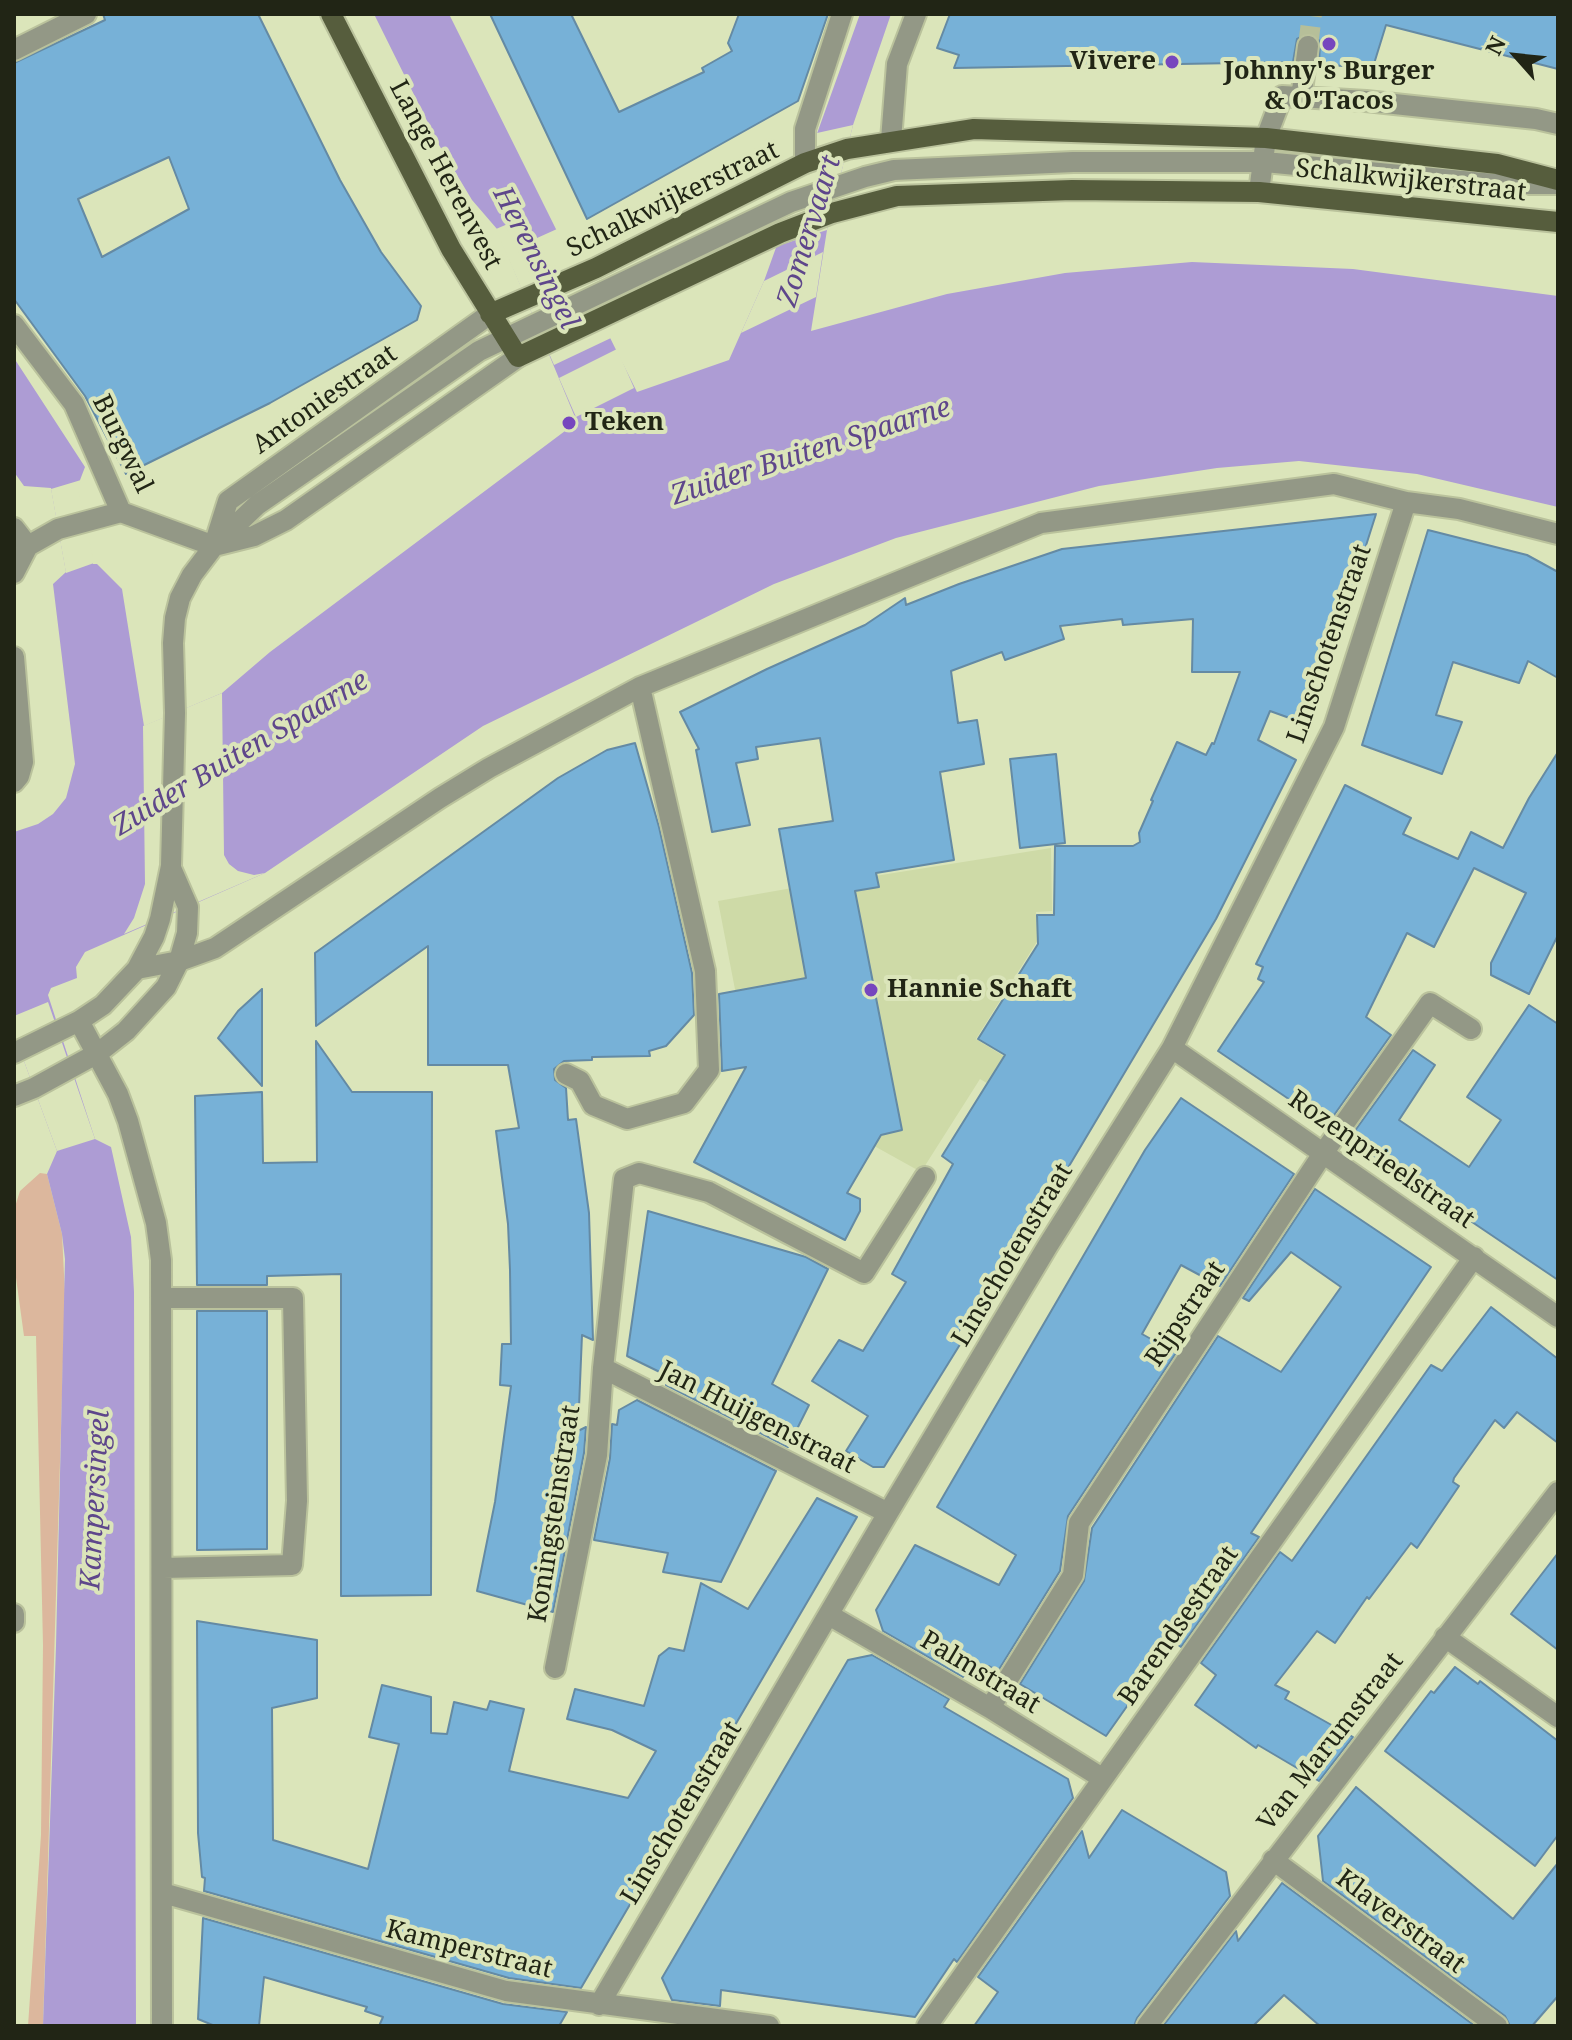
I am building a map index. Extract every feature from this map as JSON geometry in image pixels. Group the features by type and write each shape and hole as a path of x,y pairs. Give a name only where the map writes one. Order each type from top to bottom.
{"main road":[{"name":"Lange Herenvest","path":"331,14 451,249 518,357"},
{"name":"Schalkwijkerstraat","path":"490,314 580,276 805,163 847,149 891,140 974,129 1266,138 1497,164 1558,182"},
{"name":"Schalkwijkerstraat","path":"518,357 780,233 832,213 897,196 1072,190 1259,192 1558,222"}],"street":[{"path":"14,50 86,14"},
{"path":"805,163 805,129 842,14"},
{"path":"891,140 897,64 916,14"},
{"path":"1308,46 1301,98 1366,101 1558,124"},
{"name":"Schalkwijkerstraat","path":"1259,192 1266,138 1282,96 1301,98"},
{"name":"Schalkwijkerstraat","path":"506,338 791,202 894,170 1073,162 1265,162 1494,184 1558,182"},
{"name":"Antoniestraat","path":"214,546 228,501 490,314"},
{"name":"Burgwal","path":"14,325 74,404 121,512 214,546"},
{"name":"Antoniestraat","path":"171,866 175,713 173,643 180,598 192,575 214,546 257,505 479,351 506,338"},
{"path":"214,546 254,536 286,520 518,357"},
{"path":"137,969 179,961 215,948 427,806 489,768 640,687 1041,523 1334,484 1406,502 1459,509 1558,534"},
{"name":"Linschotenstraat","path":"599,2005 1047,1247 1172,1048 1334,727 1406,502"},
{"path":"14,573 28,546 58,529 121,512"},
{"path":"14,528 28,546"},
{"path":"14,657 23,762 14,782"},
{"path":"566,1074 580,1081 593,1105 627,1119 684,1103 709,1070 705,971 640,687"},
{"path":"14,1096 98,1053 126,1031 166,987 179,961 187,933 188,907 171,866"},
{"path":"17,1052 79,1021 103,1005 137,969 160,919 171,866"},
{"name":"Rijpstraat","path":"990,1708 1073,1575 1079,1523 1324,1152 1430,1003 1471,1029"},
{"path":"79,1021 98,1053 128,1121 148,1190 161,1260 162,2026"},
{"name":"Rozenprieelstraat","path":"1172,1048 1558,1317"},
{"name":"Koningsteinstraat","path":"555,1668 597,1455 603,1368 624,1179 639,1173 709,1192 864,1273 925,1177"},
{"name":"Barendsestraat","path":"927,2026 1474,1257"},
{"path":"161,1298 293,1298 297,1501 292,1565 163,1568"},
{"name":"Jan Huijgenstraat","path":"603,1368 888,1513"},
{"name":"Van Marumstraat","path":"1147,2026 1558,1492"},
{"name":"Palmstraat","path":"829,1615 990,1708 1102,1778"},
{"path":"1445,1637 1558,1717"},
{"name":"Klaverstraat","path":"1273,1860 1497,2026"},
{"name":"Kamperstraat","path":"163,1893 506,1991 769,2026"}],"shaded area":[{"name":"Hannie Schaft","path":"1051,848 1052,911 1036,912 1038,940 976,1039 1098,1114 1084,1140 980,1079 921,1172 752,1078 718,901"},
{"path":"40,1173 47,1174 62,1234 65,1295 43,2026 28,2026 41,1835 43,1645 36,1336 24,1336 14,1263 14,1210 20,1191"}],"water":[{"path":"374,14 449,14 637,392 729,360 764,281 860,14 891,14 853,125 827,230 811,331 947,294 1065,273 1192,262 1353,269 1558,296 1558,507 1417,474 1299,461 1217,468 1099,486 896,538 774,584 483,726 265,873 85,952 76,967 77,978 51,988 48,995 95,1139 111,1147 131,1237 134,1292 136,2026 43,2026 65,1259 47,1174 57,1151 14,1034 14,832 38,824 53,814 66,798 75,764 53,584 66,572 51,488 24,486 14,472 14,358 85,467 77,488 93,564 97,564 122,589 144,726 222,693 270,652 577,422 497,229 472,200 439,145"}],"pier":[{"path":"853,125 827,230 774,247 817,133"},
{"path":"517,220 537,238 557,229 611,338 554,365 496,229"},
{"path":"823,252 816,297 741,333 764,281"},
{"path":"617,349 634,388 576,417 559,378"},
{"path":"81,480 78,488 94,563 66,573 51,489"},
{"path":"222,693 224,855 238,871 254,875 265,873 124,934 134,918 145,884 143,726"},
{"path":"48,1002 95,1139 57,1151 14,1034 14,1016"}],"building":[{"path":"103,14 258,14 340,180 381,252 421,306 417,320 270,403 126,474 85,396 14,299 14,63 105,20","holes":["169,157 189,209 102,257 78,199"]},
{"path":"490,14 571,14 619,112 704,72 702,68 732,51 728,43 739,14 828,14 798,101 587,219"},
{"path":"950,14 1558,14 1558,69 1386,25 1373,67 1319,65 1320,42 1309,33 1297,39 1293,62 954,68 959,55 937,48"},
{"path":"1376,514 1309,725 1270,711 1258,740 1296,760 1216,919 1031,1230 1024,1225 957,1334 964,1338 884,1467 873,1467 846,1451 868,1416 812,1381 839,1340 863,1351 906,1282 892,1274 953,1164 942,1156 1005,1055 978,1039 1038,944 1037,915 1054,915 1055,846 1133,846 1140,842 1139,833 1151,800 1177,742 1206,755 1214,744 1240,672 1192,672 1193,619 1123,625 1122,619 1060,626 1064,639 1005,660 1002,652 951,671 958,723 977,720 984,764 940,772 954,860 876,873 879,887 855,891 902,1130 881,1135 847,1193 860,1199 860,1211 845,1240 694,1162 746,1067 722,1071 719,994 806,978 779,829 833,821 820,738 756,747 758,759 736,763 750,825 712,832 696,750 699,749 680,712 865,625 905,598 906,605 1062,549"},
{"path":"1428,530 1527,555 1558,572 1558,678 1528,661 1519,683 1453,662 1436,715 1462,722 1442,774 1362,745"},
{"path":"635,743 659,827 692,973 694,1015 666,1046 649,1051 650,1056 592,1057 592,1060 564,1061 554,1069 555,1080 566,1088 568,1120 576,1119 589,1213 593,1340 582,1335 578,1431 586,1427 584,1453 553,1612 477,1591 495,1502 511,1386 500,1385 502,1344 511,1344 510,1270 508,1224 496,1131 519,1128 508,1065 428,1065 428,946 316,1026 315,953 558,778 607,750"},
{"path":"1558,752 1558,935 1529,994 1491,975 1491,963 1526,893 1474,868 1434,947 1407,933 1366,1017 1391,1035 1327,1125 1218,1051 1264,982 1258,979 1263,967 1256,964 1345,785 1411,818 1403,834 1458,859 1471,832 1503,848"},
{"path":"1056,754 1065,843 1020,848 1010,759"},
{"path":"262,989 262,1086 218,1038 238,1011"},
{"path":"1529,1005 1558,1024 1558,1280 1349,1139 1413,1050 1435,1065 1399,1120 1469,1167 1501,1120 1467,1097"},
{"path":"316,1041 352,1092 432,1092 431,1595 341,1596 341,1274 267,1276 267,1285 197,1285 195,1096 262,1092 263,1163 317,1162"},
{"path":"1181,1098 1294,1174 1220,1286 1181,1265 1142,1334 1176,1353 1068,1516 1060,1571 998,1671 989,1666 966,1673 963,1677 883,1631 876,1610 915,1545 999,1585 1016,1555 937,1507 1145,1150"},
{"path":"1315,1189 1431,1267 1251,1533 1259,1537 1181,1647 1173,1641 1106,1736 1020,1684 1084,1581 1092,1528 1218,1336 1281,1372 1341,1287 1291,1252 1249,1301 1243,1298"},
{"path":"648,1211 806,1257 828,1269 772,1384 809,1405 788,1447 666,1385 676,1380 627,1356"},
{"path":"1491,1307 1558,1359 1558,1443 1517,1412 1504,1428 1495,1420 1454,1478 1453,1482 1459,1486 1417,1548 1411,1543 1335,1643 1317,1631 1275,1685 1289,1692 1285,1699 1353,1737 1319,1781 1258,1745 1256,1748 1195,1705 1216,1675 1201,1663 1280,1552 1292,1561 1431,1365 1442,1371"},
{"path":"197,1311 267,1311 267,1549 197,1550"},
{"path":"637,1400 776,1471 721,1582 663,1572 668,1553 594,1540 610,1458 612,1424 617,1425 619,1410"},
{"path":"817,1498 857,1517 581,1988 509,1978 204,1891 198,1833 197,1621 317,1640 317,1698 272,1708 273,1840 368,1869 399,1744 369,1737 382,1685 431,1697 431,1733 447,1734 454,1702 487,1710 490,1701 524,1709 509,1771 628,1798 656,1751 612,1730 567,1719 575,1689 644,1706 659,1656 669,1648 684,1651 701,1583 748,1609"},
{"path":"1558,1553 1558,1650 1511,1614"},
{"path":"872,1655 949,1699 944,1707 1068,1779 1073,1798 915,2017 721,1990 720,2006 672,2000 662,1978 848,1660"},
{"path":"1455,1667 1478,1684 1480,1681 1558,1741 1558,1835 1535,1866 1385,1751 1431,1691 1434,1693"},
{"path":"1356,1787 1513,1919 1558,1863 1558,1996 1532,2026 1510,2026 1505,2016 1323,1881 1318,1836"},
{"path":"1122,1810 1226,1872 1230,1896 1134,2026 974,2026 998,1992 978,1977 1082,1831 1089,1858"},
{"path":"1282,1883 1475,2026 1320,2026 1284,1995 1253,2026 1163,2026 1236,1931 1238,1941"},
{"path":"203,1918 503,2004 567,2012 559,2026 379,2026 383,2017 365,2011 367,2007 264,1977 259,2026 215,2026 198,2019"}],"tunnel":[{"path":"1308,46 1312,14"}],"place":[{"name":"Johnny's Burger & O'Tacos","path":"1329,44"},
{"name":"Vivere","path":"1172,62"},
{"name":"Teken","path":"569,423"},
{"name":"Hannie Schaft","path":"871,990"}],"water label":[{"name":"Zomervaart","path":"810,231"},
{"name":"Herensingel","path":"535,258"},
{"name":"Zuider Buiten Spaarne","path":"811,452"},
{"name":"Zuider Buiten Spaarne","path":"241,754"},
{"name":"Kampersingel","path":"96,1500"}]}
